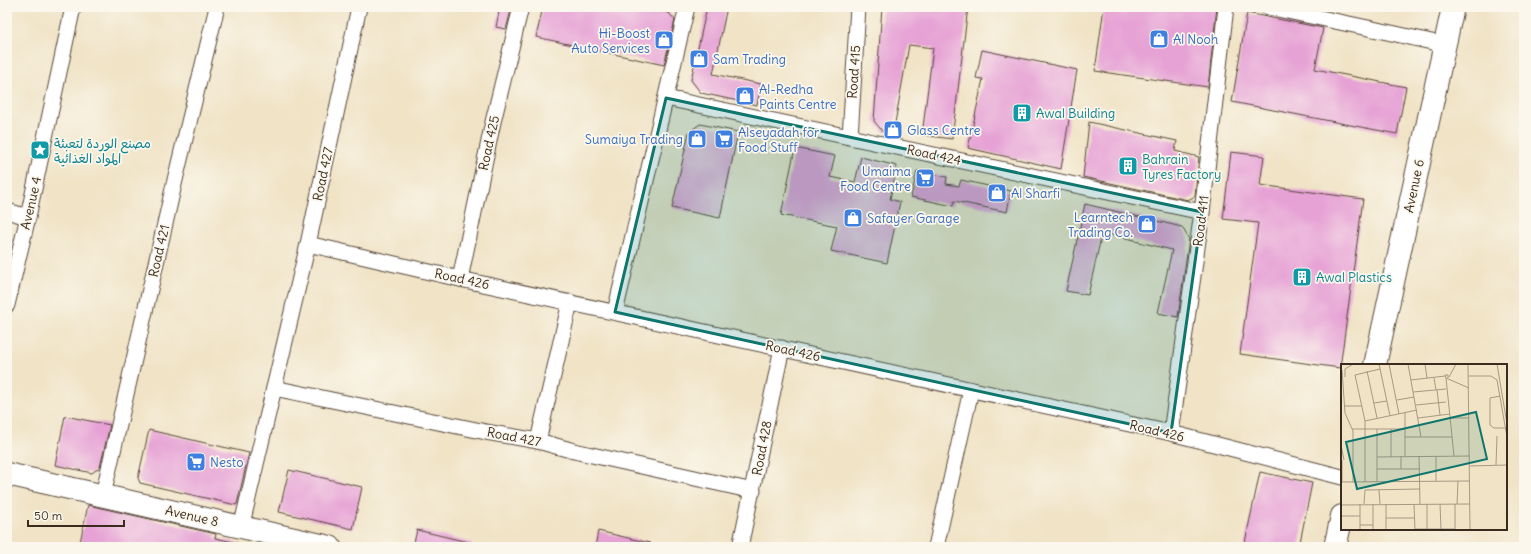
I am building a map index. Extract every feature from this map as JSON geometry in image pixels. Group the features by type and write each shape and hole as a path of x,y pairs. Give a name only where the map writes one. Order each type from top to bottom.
{"street":[{"name":"Avenue 4","path":"7,305 74,7"},
{"name":"Road 421","path":"103,495 175,180 217,7"},
{"name":"Road 427","path":"241,528 308,244 360,7"},
{"name":"Road 425","path":"460,279 521,7"},
{"path":"615,312 687,7"},
{"name":"Road 415","path":"850,137 858,7"},
{"name":"Road 411","path":"1171,434 1202,212 1226,7"},
{"path":"1268,7 1444,45"},
{"name":"Avenue 6","path":"1375,364 1453,7"},
{"name":"Road 424","path":"666,98 1202,212"},
{"path":"7,212 28,216"},
{"name":"Road 426","path":"308,244 460,279 1171,434 1341,477"},
{"path":"538,441 570,302"},
{"name":"Road 428","path":"740,547 782,348"},
{"name":"Road 427","path":"274,388 486,432 538,441 753,491"},
{"path":"936,547 971,390"},
{"name":"Avenue 8","path":"7,474 330,547"},
{"path":"1335,547 1341,520"}],"highlighted area":[{"path":"666,98 1202,212 1171,433 615,312"}],"building":[{"path":"500,7 512,7 506,29 496,27"},
{"path":"543,7 642,7 669,13 675,20 664,65 536,37"},
{"path":"707,7 727,7 713,74 761,84 757,105 701,93 691,80"},
{"path":"882,7 905,7 937,11 938,7 968,7 952,139 922,135 933,48 909,45 893,134 883,132 874,121"},
{"name":"Al Nooh","path":"1104,7 1217,7 1208,87 1095,71"},
{"path":"1247,13 1323,28 1315,69 1406,87 1397,134 1232,102"},
{"name":"Awal Building","path":"982,50 1077,70 1061,169 968,148 983,79 976,78"},
{"name":"Bahrain Tyres Factory","path":"1089,122 1177,141 1175,151 1199,157 1195,196 1188,200 1083,177"},
{"path":"700,124 738,132 720,218 672,208 689,132"},
{"path":"795,148 835,156 830,177 855,182 861,157 897,166 890,199 900,202 887,263 831,251 837,226 781,215"},
{"name":"Awal Plastics","path":"1231,152 1264,156 1260,185 1363,199 1340,368 1240,354 1258,223 1223,219"},
{"path":"917,171 947,177 946,184 959,186 961,180 1011,191 1007,212 954,201 953,206 911,197"},
{"path":"1085,204 1182,227 1189,239 1178,317 1158,313 1172,250 1135,240 1102,233 1088,295 1066,291"},
{"path":"65,416 110,425 100,467 92,473 55,465"},
{"name":"Nesto","path":"149,430 249,453 237,504 140,483 138,478"},
{"path":"289,470 362,487 353,529 279,512"},
{"path":"1260,472 1312,483 1299,547 1244,547"},
{"path":"88,505 216,534 215,538 238,543 237,547 79,547"},
{"path":"417,530 472,543 472,547 413,547"},
{"path":"598,531 650,543 649,547 595,547"}],"place":[{"name":"Al Nooh","path":"1159,39"},
{"name":"Hi-Boost Auto Services","path":"664,40"},
{"name":"Sam Trading","path":"699,59"},
{"name":"Al-Redha Paints Centre","path":"745,96"},
{"name":"Awal Building","path":"1022,113"},
{"name":"Glass Centre","path":"893,130"},
{"name":"Sumaiya Trading","path":"697,139"},
{"name":"Alseyadah for Food Stuff","path":"724,139"},
{"name":"مصنع الوردة لتعبئة المواد الغذائية","path":"40,150"},
{"name":"Bahrain Tyres Factory","path":"1128,166"},
{"name":"Umaima Food Centre","path":"925,178"},
{"name":"Al Sharfi","path":"997,193"},
{"name":"Safayer Garage","path":"853,218"},
{"name":"Learntech Trading Co.","path":"1147,224"},
{"name":"Awal Plastics","path":"1302,277"},
{"name":"Nesto","path":"196,462"}]}
